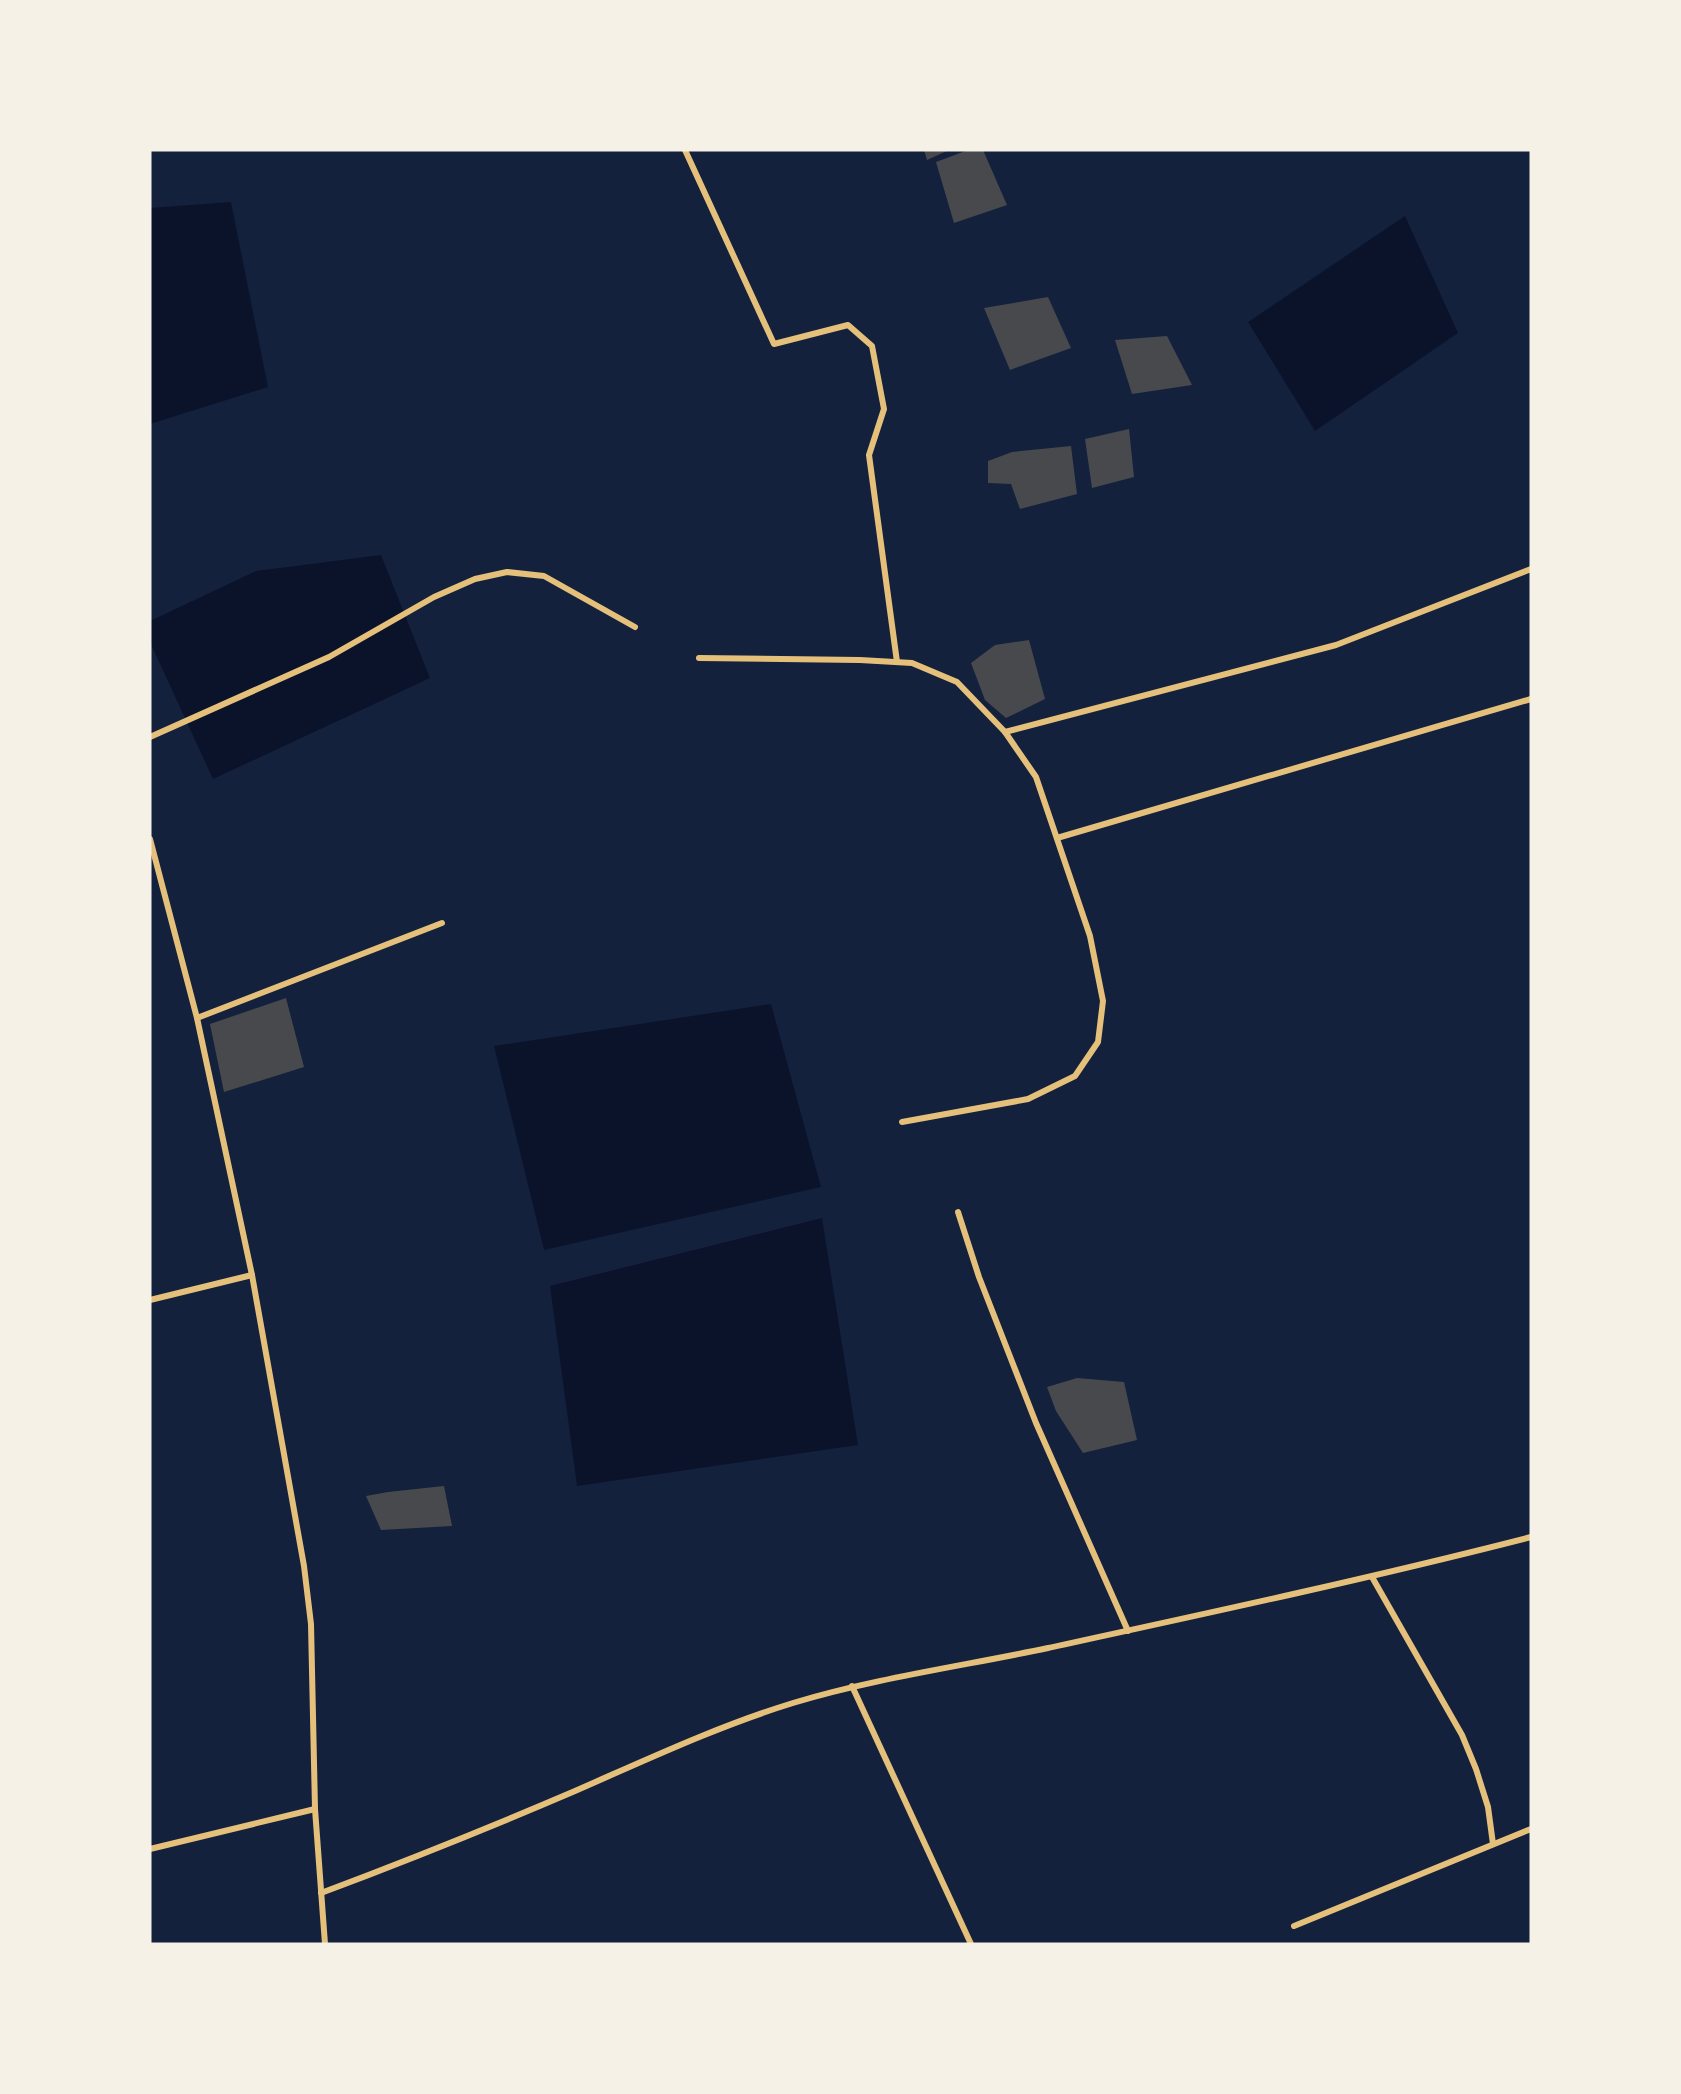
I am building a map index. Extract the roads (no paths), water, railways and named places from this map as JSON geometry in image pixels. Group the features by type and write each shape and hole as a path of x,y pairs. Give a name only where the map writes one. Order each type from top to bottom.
{"street":[{"path":"685,150 774,344 848,325 872,346 884,409 869,455 897,662"},
{"path":"1005,732 1336,645 1531,569"},
{"path":"150,737 329,657 434,597 476,579 507,572 544,576 635,627"},
{"path":"699,658 912,663 957,682 1005,732 1036,777 1090,936 1103,1002 1098,1042 1075,1076 1028,1099 902,1122"},
{"path":"1057,838 1531,699"},
{"path":"150,839 197,1018 252,1275 302,1554 311,1624 315,1809 325,1944"},
{"path":"197,1018 442,923"},
{"path":"958,1212 979,1277 1036,1423 1128,1631"},
{"path":"150,1300 252,1275"},
{"path":"321,1893 482,1831 704,1735 789,1704 852,1686 1004,1657 1372,1577 1531,1537"},
{"path":"1372,1577 1462,1736 1485,1797 1493,1844"},
{"path":"852,1686 970,1944"},
{"path":"150,1849 315,1809"},
{"path":"1294,1926 1531,1829"}],"water":[{"path":"231,202 268,387 150,424 150,208"},
{"path":"1405,216 1458,333 1315,431 1248,322"},
{"path":"381,555 430,678 213,779 150,642 150,621 256,571"},
{"path":"771,1004 821,1187 544,1250 494,1046"},
{"path":"822,1218 858,1445 577,1486 550,1286"}]}
